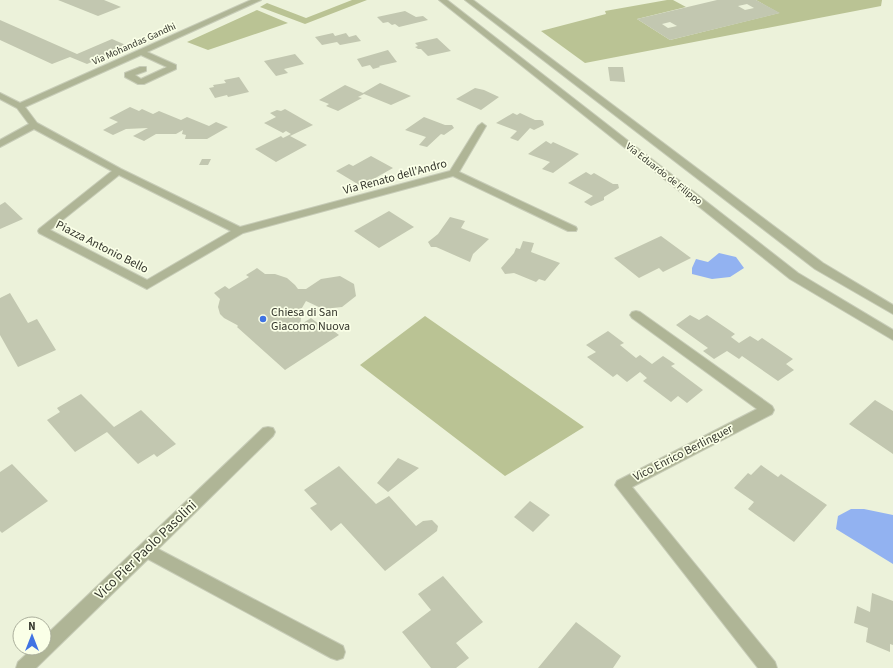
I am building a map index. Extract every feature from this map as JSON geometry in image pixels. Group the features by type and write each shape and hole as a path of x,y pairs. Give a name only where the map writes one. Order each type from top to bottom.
{"street":[{"name":"Via Mohandas Gandhi","path":"20,106 257,0"},
{"name":"Via Eduardo de Filippo","path":"443,0 794,276 893,336"},
{"name":"Via Eduardo de Filippo","path":"469,0 819,266 893,310"},
{"path":"141,52 172,67 141,82 128,75 143,69"},
{"path":"0,96 20,106 34,125 118,171 239,232"},
{"path":"0,144 34,125"},
{"path":"454,174 482,126"},
{"name":"Piazza Antonio Bello","path":"118,171 43,232 147,285 239,232"},
{"name":"Via Renato dell'Andro","path":"239,232 454,174 572,229"},
{"name":"Vico Enrico Berlinguer","path":"636,315 767,410 622,484 769,668"},
{"name":"Vico Pier Paolo Pasolini","path":"24,668 268,432"},
{"path":"146,550 337,652"}],"green space":[{"path":"352,0 367,0 305,24 260,7 267,3 306,18"},
{"path":"673,0 686,7 637,19 670,40 779,13 756,0 882,0 881,6 585,63 541,31 606,14 605,11"},
{"path":"257,10 288,23 208,50 187,42"},
{"path":"425,316 584,427 505,476 360,365"}],"water":[{"path":"719,253 736,257 744,268 730,277 712,279 692,274 692,268 696,259 708,262"},
{"path":"851,509 864,509 893,515 893,564 836,529 838,516"}],"building":[{"path":"58,0 104,0 121,7 98,16"},
{"path":"717,0 756,0 780,13 670,40 637,19","holes":["747,4 754,8 745,10 738,6","670,22 677,26 668,28 662,24"]},
{"path":"405,11 416,17 423,16 428,20 399,27 388,22 383,23 377,17"},
{"path":"0,20 77,54 112,39 128,46 87,64 70,57 52,64 0,40"},
{"path":"333,33 335,36 346,33 349,37 356,35 361,41 340,45 337,42 322,45 315,37"},
{"path":"437,38 451,51 428,56 421,49 415,47 418,46 415,43"},
{"path":"388,50 397,62 373,69 370,65 362,67 357,59"},
{"path":"295,54 304,64 284,69 288,73 276,76 264,61"},
{"path":"608,67 623,67 625,82 610,81"},
{"path":"239,77 249,92 228,97 227,95 215,98 209,88 214,87 213,85 226,83 224,80"},
{"path":"380,83 411,96 391,105 364,94 358,97 362,98 338,111 326,106 329,104 319,100 345,85 363,93"},
{"path":"475,88 484,90 499,97 481,110 456,99"},
{"path":"130,107 139,111 142,109 153,114 159,111 181,120 187,117 209,126 216,122 228,127 207,139 185,139 186,135 182,134 183,130 176,134 156,134 144,141 133,136 148,128 126,129 113,135 103,130 118,122 109,118"},
{"path":"285,109 313,125 290,136 307,145 276,162 255,149 281,136 283,138 291,134 286,131 283,133 264,123 276,117 270,113"},
{"path":"513,113 517,115 520,113 535,120 541,120 543,121 544,125 534,130 530,128 518,141 510,138 517,131 496,123"},
{"path":"424,117 445,125 452,125 454,128 444,135 441,134 427,147 419,145 426,137 405,130"},
{"path":"546,141 551,144 553,142 579,154 553,173 542,169 550,162 528,154"},
{"path":"371,156 393,168 361,186 336,171 349,164 353,166"},
{"path":"202,159 211,159 208,165 199,165"},
{"path":"586,172 591,175 594,173 613,184 618,184 619,188 604,197 604,200 591,206 584,202 593,196 568,183"},
{"path":"5,202 23,219 0,229 0,205"},
{"path":"389,211 414,227 379,248 354,231"},
{"path":"450,217 465,221 461,228 489,239 473,254 470,262 436,247 431,247 428,242 438,234"},
{"path":"661,236 691,258 663,272 659,268 639,278 614,258"},
{"path":"523,241 534,243 531,252 560,263 545,281 539,279 536,282 514,273 505,274 501,268 514,253 516,248 520,249"},
{"name":"Chiesa di San Giacomo Nuova","path":"257,268 265,274 275,274 287,278 298,289 306,289 321,279 340,276 354,284 356,296 342,307 323,309 306,301 299,313 301,318 300,325 311,318 324,328 327,326 339,335 285,370 237,327 237,325 220,314 218,307 220,299 214,293 225,286 229,289 249,277 246,275"},
{"path":"10,293 28,323 37,319 56,350 18,367 0,335 0,298"},
{"path":"690,315 699,320 707,315 735,334 731,337 739,343 750,336 758,341 762,338 793,359 786,364 794,370 778,381 742,356 739,359 727,351 714,359 703,351 708,348 676,325"},
{"path":"608,331 624,343 620,345 636,358 640,355 652,364 663,356 675,364 671,366 703,390 687,403 678,396 671,402 643,381 647,378 640,372 627,382 617,374 613,377 587,357 596,352 586,345"},
{"path":"81,394 114,427 141,410 176,444 157,457 154,454 138,464 107,432 75,452 47,420 60,412 57,408"},
{"path":"875,400 893,411 893,454 849,424"},
{"path":"398,458 419,468 388,492 377,483"},
{"path":"12,464 48,501 2,533 0,531 0,472"},
{"path":"761,465 778,477 781,474 827,505 794,542 748,509 754,502 734,488 748,473 751,475"},
{"path":"339,466 376,504 389,496 416,526 423,521 432,520 438,526 437,531 385,571 341,523 331,531 310,508 317,504 304,490"},
{"path":"530,501 550,515 533,532 514,517"},
{"path":"443,576 483,622 456,643 469,658 456,668 431,668 402,632 431,610 418,594"},
{"path":"872,593 893,601 893,645 890,644 890,652 866,642 868,628 854,623 857,606 870,612"},
{"path":"576,622 621,656 613,668 538,668"}],"place":[{"name":"Chiesa di San Giacomo Nuova","path":"263,319"}]}
